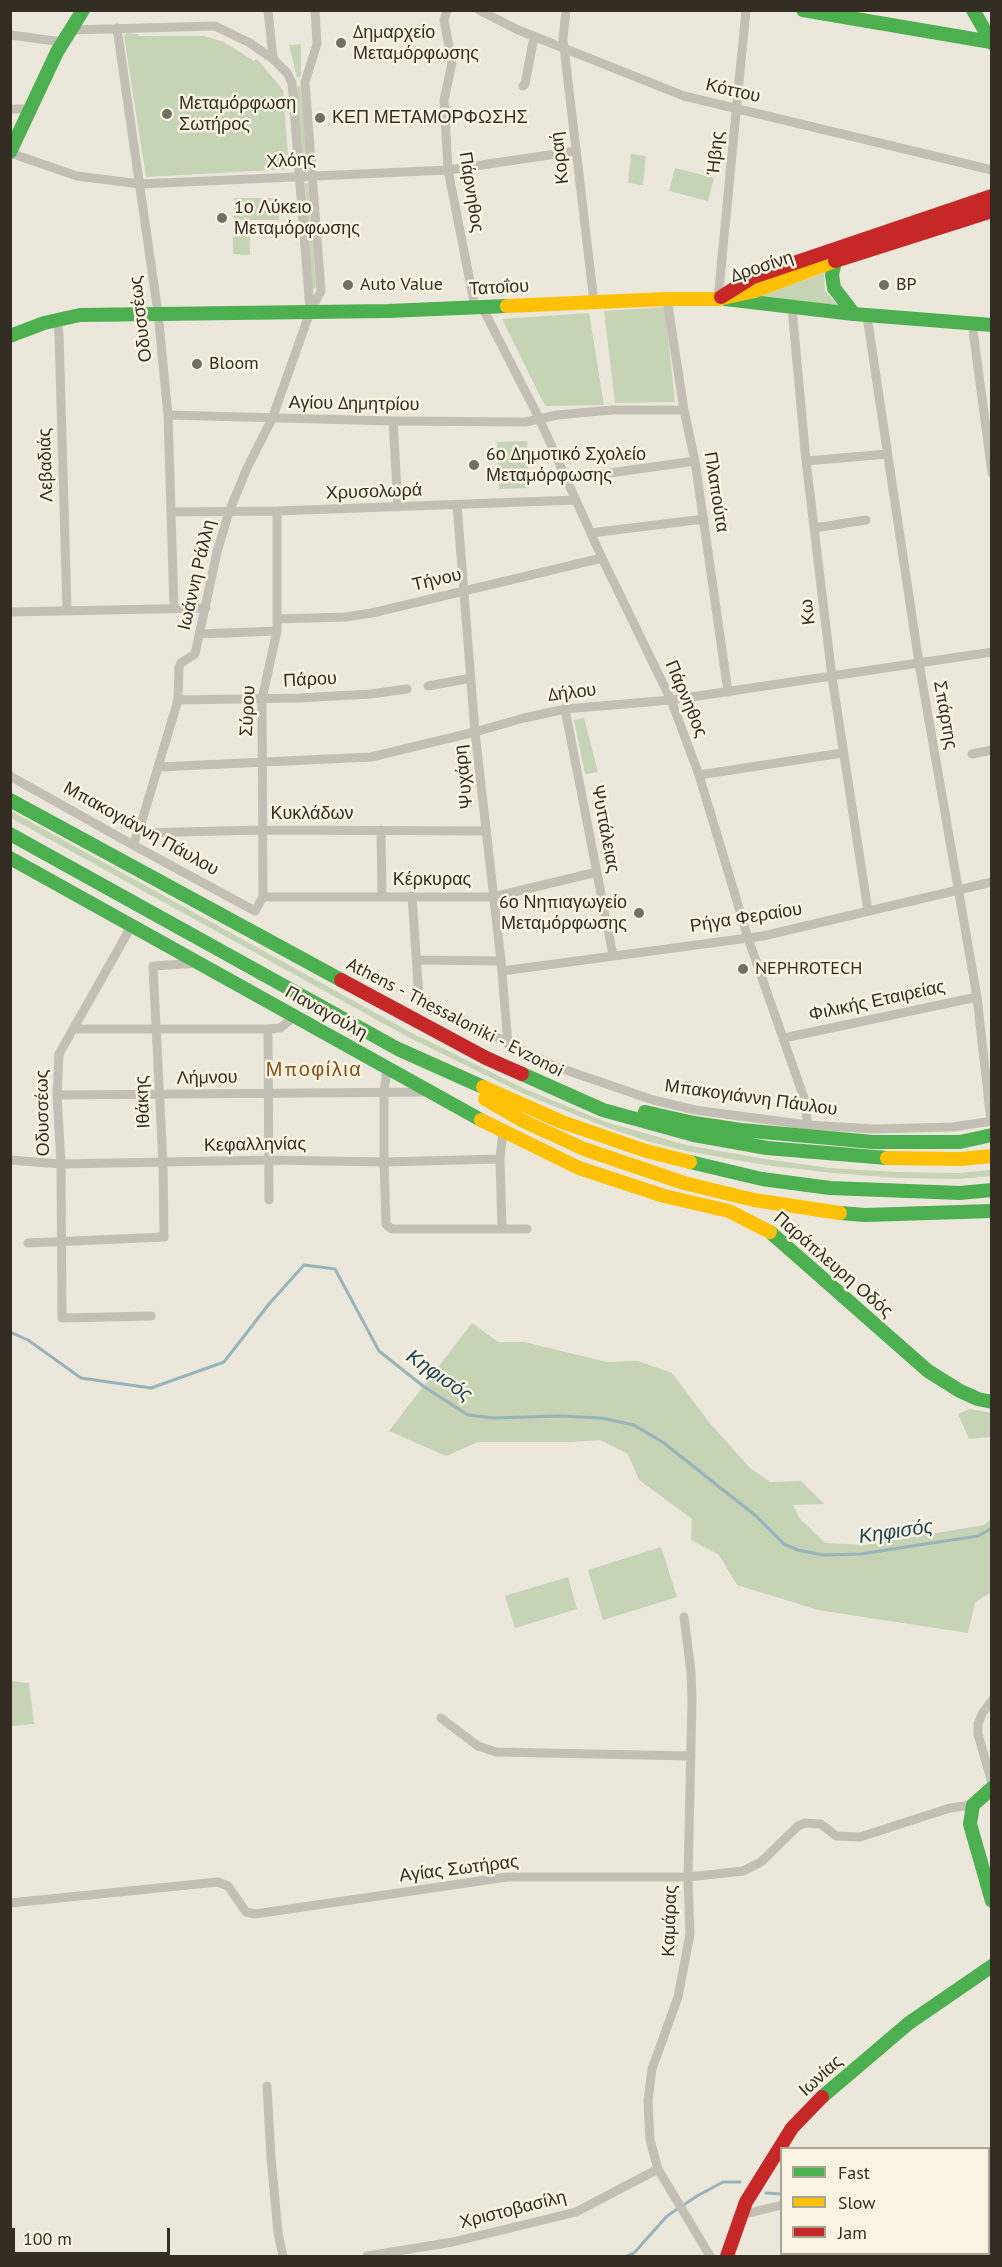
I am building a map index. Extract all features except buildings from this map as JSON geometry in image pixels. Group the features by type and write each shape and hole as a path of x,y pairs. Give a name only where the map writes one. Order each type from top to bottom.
{"main road":[{"path":"10,153 67,36 83,10"},
{"path":"802,10 991,43"},
{"path":"973,10 991,43"},
{"name":"Δροσίνη","path":"718,299 753,277 992,196"},
{"name":"Δροσίνη","path":"718,299 755,291 835,261 992,211"},
{"path":"835,261 832,275 834,288 860,315"},
{"name":"Τατοΐου","path":"10,336 57,319 80,315 310,312 667,299 718,299 860,315 992,325"},
{"name":"Athens - Thessaloniki - Evzonoi","path":"10,800 475,1052 603,1110 694,1135 767,1148 900,1159 961,1159 992,1156"},
{"path":"10,834 550,1134 584,1149 684,1183 754,1200 819,1212 876,1215 992,1211"},
{"path":"10,858 132,926"},
{"name":"Παναγούλη","path":"132,926 503,1132"},
{"path":"398,1049 562,1122 646,1151 762,1179 830,1188 908,1192 960,1193 992,1190"},
{"path":"603,1110 626,1108 694,1123 741,1130 852,1140 948,1143 992,1136"},
{"name":"Παράπλευρη Οδός","path":"503,1132 579,1168 622,1184 729,1211 760,1225 776,1236 942,1382 978,1399 992,1402"},
{"path":"992,1786 973,1805 970,1818 992,1901"},
{"name":"Ιωνίας","path":"727,2256 744,2209 758,2180 792,2128 816,2102 909,2023 992,1966"}],"street":[{"path":"268,10 273,59"},
{"name":"Ιωάννη Ράλλη","path":"133,845 178,700 179,667 181,663 195,654 201,634 217,552 229,512 247,468 272,419 310,312 321,291 305,82 317,44 315,10"},
{"name":"Πάρνηθος","path":"447,10 444,20 452,63 444,99 448,170 478,307 539,418 602,558 670,700 699,775 748,938 804,1098 808,1125"},
{"name":"Κόττου","path":"479,10 534,37 684,96 992,170"},
{"name":"Κοραή","path":"566,10 563,39 594,302"},
{"name":"Ήβης","path":"718,299 746,10"},
{"path":"10,35 67,36 117,28 215,26 239,37 273,59 288,73 292,83 305,82"},
{"name":"Οδυσσέως","path":"117,28 158,314 168,415 173,512 174,609"},
{"path":"523,86 534,37"},
{"name":"Ιωάννη Ράλλη","path":"292,83 310,312"},
{"path":"10,109 30,109"},
{"name":"Χλόης","path":"10,153 77,177 140,184 448,170 576,150"},
{"name":"Πλαπούτα","path":"667,299 684,410 695,461 728,692"},
{"name":"Κω","path":"792,308 806,461 832,677 868,911"},
{"name":"Σπάρτης","path":"860,315 887,454 919,663 977,996 991,1121"},
{"name":"Λεβαδιάς","path":"57,319 67,610"},
{"path":"972,323 992,473"},
{"name":"Αγίου Δημητρίου","path":"168,415 272,419 525,422 557,415 612,410 684,410"},
{"path":"393,421 398,507"},
{"path":"806,461 887,454"},
{"path":"567,479 695,461"},
{"name":"Χρυσολωρά","path":"173,512 277,512 576,500"},
{"name":"Ψυχάρη","path":"457,505 475,732 502,966 508,1044"},
{"name":"Σύρου","path":"255,911 263,897 262,699 278,619 277,512"},
{"path":"591,533 704,519"},
{"path":"814,528 866,520"},
{"name":"Τήνου","path":"278,619 359,615 602,558"},
{"path":"10,612 206,608"},
{"path":"201,634 277,631"},
{"name":"Δήλου","path":"159,767 371,757 524,718 565,710 670,700 992,652"},
{"path":"428,686 471,678"},
{"name":"Πάρου","path":"178,700 370,694 407,689"},
{"name":"Ψυττάλειας","path":"565,710 613,955"},
{"path":"972,754 992,750"},
{"path":"699,775 842,753"},
{"name":"Μπακογιάννη Πάυλου","path":"10,776 255,911"},
{"name":"Κυκλάδων","path":"138,833 264,830 486,831"},
{"path":"381,830 382,896"},
{"name":"Κέρκυρας","path":"263,897 493,897 597,872"},
{"name":"Ρήγα Φεραίου","path":"417,960 502,966 763,936 992,882"},
{"path":"412,896 417,960"},
{"name":"Οδυσσέως","path":"132,926 59,1054 57,1095 62,1318 151,1316"},
{"name":"Μπακογιάννη Πάυλου","path":"417,960 419,998 554,1066 653,1100 695,1110 808,1125 874,1129 953,1127 991,1121"},
{"name":"Ιθάκης","path":"62,1242 164,1237 163,1164 153,966 200,963"},
{"name":"Φιλικής Εταιρείας","path":"784,1038 977,996"},
{"path":"73,1029 268,1029 280,1028 295,1016"},
{"path":"268,1029 269,1200"},
{"path":"387,1068 384,1092 386,1224 392,1229 527,1229"},
{"name":"Λήμνου","path":"57,1095 430,1092"},
{"path":"502,1228 500,1159 503,1132"},
{"name":"Κεφαλληνίας","path":"10,1160 60,1164 163,1164 269,1160 384,1162 500,1159"},
{"path":"28,1243 62,1242"},
{"name":"Καμάρας","path":"684,1617 691,1672 688,1877 690,1934 678,1997 652,2069 648,2101 650,2140 658,2169 710,2256"},
{"path":"992,1700 978,1724 978,1734 992,1786"},
{"path":"441,1718 477,1746 496,1752 691,1756"},
{"name":"Αγίας Σωτήρας","path":"10,1903 218,1882 228,1886 246,1912 255,1914 507,1877 688,1877 752,1869 775,1850 798,1826 806,1822 821,1824 836,1836 860,1837 950,1808 973,1805"},
{"path":"267,2086 278,2233 283,2256"},
{"name":"Χριστοβασίλη","path":"367,2256 453,2242 576,2212 658,2169"},
{"path":"744,2209 780,2205"}],"green space":[{"path":"127,33 139,36 204,36 224,42 254,61 257,59 283,90 289,169 146,177 124,36"},
{"path":"301,44 301,76 297,78 289,45"},
{"path":"300,85 308,161 306,164 301,161 296,89"},
{"path":"631,154 646,156 643,185 628,183"},
{"path":"675,168 714,178 708,201 669,191"},
{"path":"305,183 308,183 316,288 313,289 311,286"},
{"path":"234,198 279,198 279,220 234,220"},
{"path":"233,223 250,223 250,255 233,254"},
{"path":"824,273 825,291 838,305 759,297"},
{"path":"665,307 675,402 615,403 604,311"},
{"path":"589,313 604,405 545,406 502,319"},
{"path":"527,441 529,488 499,489 497,442"},
{"path":"584,718 598,772 585,774 574,720"},
{"path":"11,811 408,1031 525,1089 606,1122 686,1145 765,1159 830,1168 896,1172 959,1173 991,1170 991,1176 959,1179 899,1178 765,1165 686,1151 606,1127 524,1094 406,1036 11,818"},
{"path":"472,1323 498,1342 524,1342 607,1362 638,1361 672,1373 709,1422 750,1468 770,1482 801,1481 824,1504 793,1505 800,1519 825,1543 866,1545 984,1525 991,1519 991,1595 988,1594 975,1603 968,1633 818,1610 737,1585 719,1555 691,1540 692,1519 639,1480 628,1454 600,1440 478,1442 446,1456 389,1431"},
{"path":"970,1409 991,1413 991,1437 969,1439 958,1414"},
{"path":"661,1547 677,1597 603,1620 588,1570"},
{"path":"568,1577 577,1609 515,1628 505,1596"},
{"path":"11,1681 29,1683 34,1724 11,1726"}],"waterway":[{"name":"Κηφισός","path":"10,1332 28,1340 81,1378 151,1388 224,1362 269,1304 304,1265 335,1269 379,1351 423,1386 468,1415 494,1418 560,1416 601,1418 634,1425 664,1443 756,1516 784,1544 798,1550 823,1555 860,1554 978,1536 992,1528"},
{"path":"627,2256 634,2253 667,2216 697,2196 723,2182 740,2182"},
{"path":"766,2193 780,2194"}],"traffic: fast":[{"path":"10,152 57,52 83,10"},
{"path":"803,10 991,42"},
{"path":"973,10 992,43"},
{"path":"835,261 832,275 834,288 854,314"},
{"path":"725,299 854,314 992,325"},
{"path":"10,336 44,323 80,315 388,311 507,306"},
{"path":"10,800 341,980"},
{"path":"10,834 398,1049 483,1087"},
{"path":"10,858 481,1120"},
{"path":"522,1074 603,1110 694,1135 767,1148 887,1158"},
{"path":"645,1112 741,1130 873,1142 960,1142 992,1135"},
{"path":"690,1162 762,1179 830,1188 960,1193 992,1190"},
{"path":"840,1213 865,1215 992,1211"},
{"path":"770,1232 928,1371 960,1391 992,1402"},
{"path":"992,1788 973,1805 970,1824 992,1901"},
{"path":"822,2097 909,2023 992,1966"}],"traffic: slow":[{"path":"507,306 718,299 755,291 835,261"},
{"path":"483,1087 562,1122 646,1151 690,1162"},
{"path":"485,1099 523,1121 584,1149 684,1183 754,1200 840,1213"},
{"path":"481,1120 579,1168 664,1196 729,1211 770,1232"},
{"path":"887,1158 961,1159 992,1156"}],"traffic: jam":[{"path":"721,297 753,277 992,196"},
{"path":"835,261 992,211"},
{"path":"341,980 486,1058 522,1074"},
{"path":"780,2147 792,2128 822,2097"},
{"path":"727,2256 746,2202 780,2147"}],"place":[{"name":"Δημαρχείο Μεταμόρφωσης","path":"341,43"},
{"name":"Μεταμόρφωση Σωτήρος","path":"167,114"},
{"name":"ΚΕΠ ΜΕΤΑΜΟΡΦΩΣΗΣ","path":"320,118"},
{"name":"1ο Λύκειο Μεταμόρφωσης","path":"222,218"},
{"name":"Auto Value","path":"348,285"},
{"name":"BP","path":"884,285"},
{"name":"Bloom","path":"197,364"},
{"name":"6ο Δημοτικό Σχολείο Μεταμόρφωσης","path":"474,465"},
{"name":"6ο Νηπιαγωγείο Μεταμόρφωσης","path":"639,913"},
{"name":"NEPHROTECH","path":"743,969"}],"district":[{"name":"Μποφίλια","path":"314,1070"}]}
